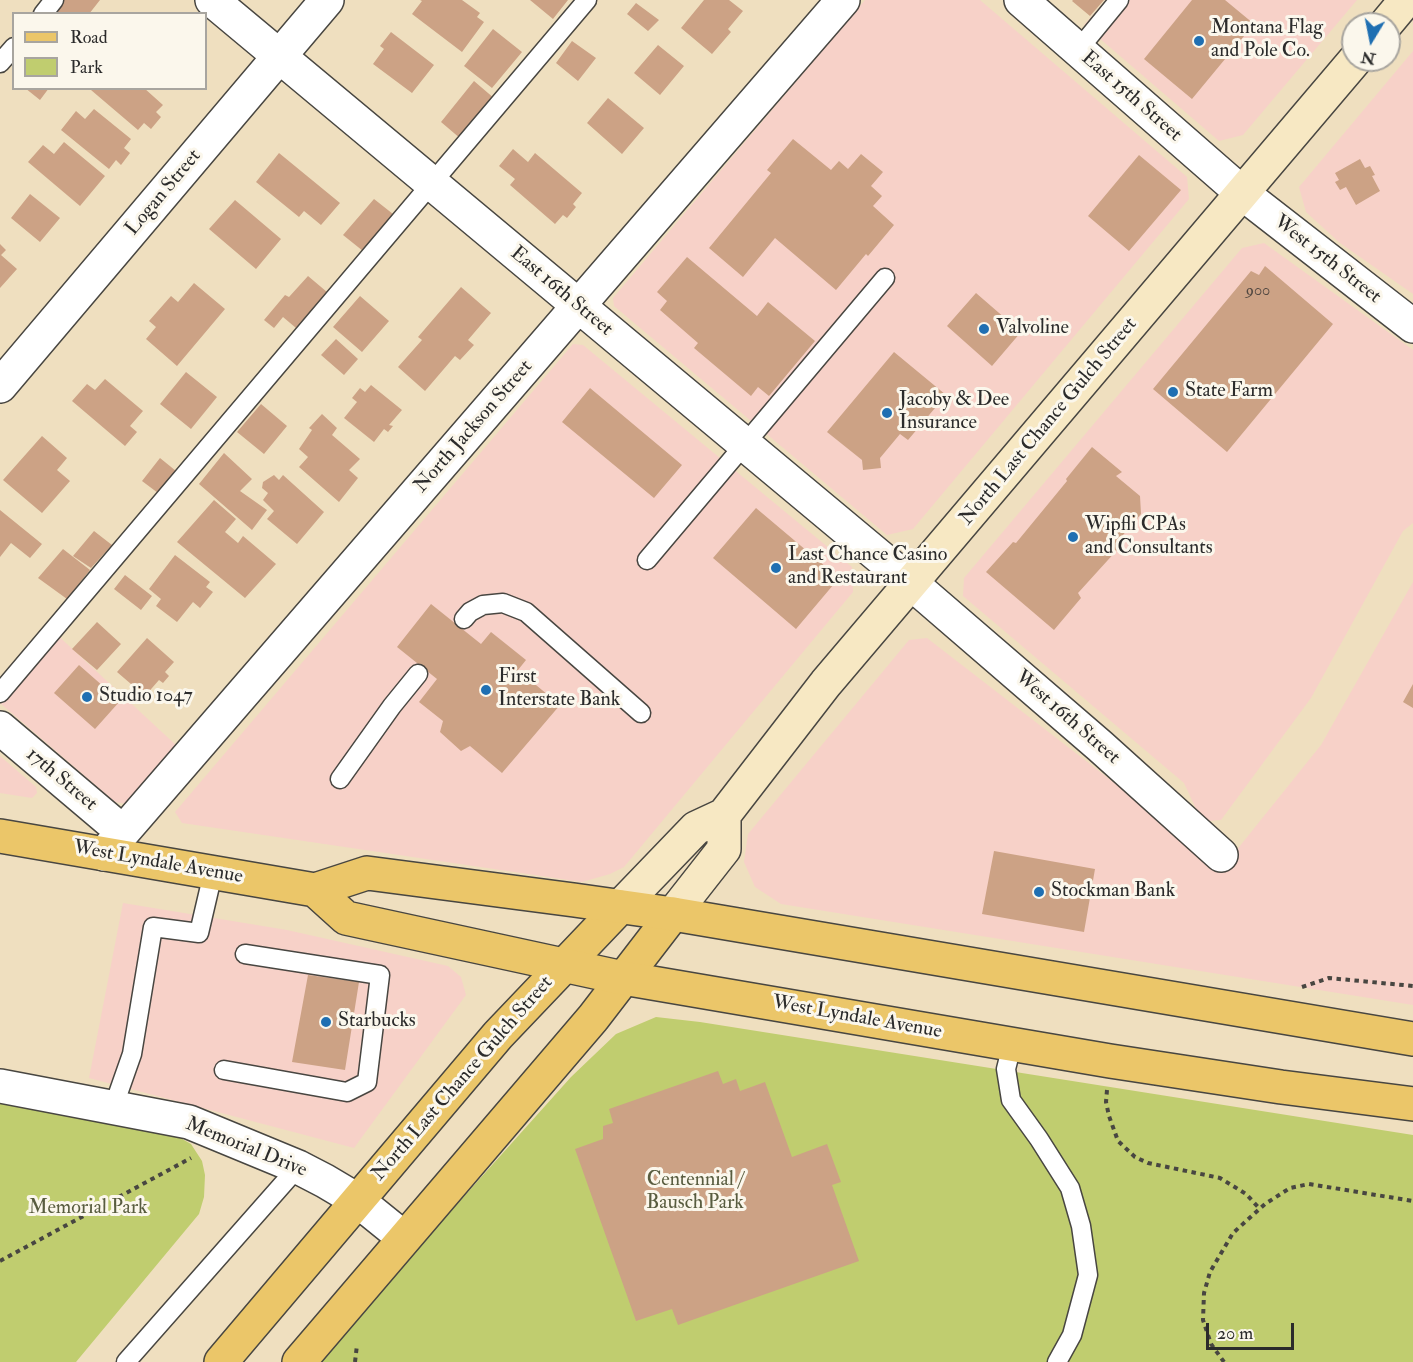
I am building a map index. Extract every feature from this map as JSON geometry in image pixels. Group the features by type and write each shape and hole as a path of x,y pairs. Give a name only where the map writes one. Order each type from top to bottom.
{"main road":[{"path":"1396,12 1406,0"},
{"name":"North Last Chance Gulch Street","path":"221,1362 498,1035 696,828 724,815 821,690 1345,72"},
{"path":"299,1362 593,1018 724,849 724,815"},
{"name":"West Lyndale Avenue","path":"0,836 113,843 213,873 315,890 367,873 673,914 1224,1009 1413,1039"},
{"name":"West Lyndale Avenue","path":"315,890 346,918 623,978 1012,1045 1269,1085 1413,1104"}],"street":[{"name":"East 16th Street","path":"212,0 911,583"},
{"name":"Logan Street","path":"0,386 327,0"},
{"name":"North Jackson Street","path":"113,843 843,0"},
{"name":"East 15th Street","path":"1021,0 1242,193"},
{"name":"West 15th Street","path":"1242,193 1413,326"},
{"name":"West 16th Street","path":"911,583 1091,738 1221,855"},
{"name":"17th Street","path":"0,728 113,843"},
{"name":"Memorial Drive","path":"0,1086 189,1122 298,1167 357,1200 404,1238"}],"lane":[{"path":"45,12 54,0"},
{"path":"0,693 587,0"},
{"path":"1078,50 1119,0"},
{"path":"0,63 12,49"},
{"path":"647,560 885,278"},
{"path":"464,619 470,612 483,605 503,603 526,612 641,713"},
{"path":"340,779 418,674"},
{"path":"113,1108 132,1054 153,927 200,933 213,873"},
{"path":"224,1070 347,1092 367,1082 380,975 245,954"},
{"path":"1012,1045 1006,1069 1011,1100 1039,1138 1070,1188 1081,1226 1088,1275 1072,1335 1058,1362"},
{"path":"126,1362 298,1167"}],"path":[{"path":"1300,987 1329,978 1413,986"},
{"path":"1108,1086 1106,1102 1118,1141 1135,1157 1148,1163 1220,1178 1246,1194 1260,1209"},
{"path":"0,1261 191,1158"},
{"path":"1224,1362 1211,1344 1203,1320 1204,1293 1210,1272 1233,1233 1260,1209 1290,1188 1309,1184 1413,1202"}],"shaded area":[{"path":"865,0 980,0 1187,177 1189,199 913,529 887,535 614,306 613,298"},
{"path":"1106,0 1357,0 1347,12 1341,12 1341,19 1243,135 1219,141 1084,25"},
{"path":"1413,51 1413,294 1340,243 1306,212 1299,187 1395,72 1401,72 1401,65"},
{"path":"1264,243 1413,350 1413,523 1403,531 1311,698 1221,820 1209,821 1198,813 1184,783 963,596 964,578 1242,248"},
{"path":"573,344 583,345 852,567 853,592 624,867 610,874 582,882 182,823 175,812"},
{"path":"1413,582 1413,1005 781,904 755,887 744,862 748,834 909,640 927,638 1223,867 1321,745"},
{"path":"53,631 177,746 127,804 115,802 0,703 0,693"},
{"path":"0,756 36,787 37,793 32,798 0,793"},
{"path":"123,903 287,930 448,966 461,977 466,995 354,1148 89,1078"}],"green space":[{"name":"Centennial / Bausch Park","path":"656,1017 700,1022 1413,1135 1413,1362 318,1362 571,1077 616,1034"},
{"name":"Memorial Park","path":"0,1101 170,1132 191,1144 202,1161 205,1175 204,1197 199,1214 76,1362 0,1362"}],"building":[{"path":"60,0 100,0 91,12 56,12 52,9"},
{"path":"420,0 462,0 480,13 477,17 484,22 462,52 412,14 422,1"},
{"path":"530,0 568,0 553,19"},
{"path":"704,0 729,0 743,11 728,29 731,32 712,54 681,28"},
{"path":"1073,0 1104,0 1090,16"},
{"name":"Montana Flag and Pole Co.","path":"1192,0 1225,0 1254,24 1192,99 1144,59"},
{"path":"636,3 659,20 648,31 627,14"},
{"path":"493,29 522,52 492,88 464,66"},
{"path":"391,32 434,65 412,93 373,64 384,49 380,46"},
{"path":"572,41 596,58 578,81 556,63"},
{"path":"658,45 684,66 660,95 634,73"},
{"path":"474,81 495,99 461,139 441,122"},
{"path":"28,90 48,90 40,100"},
{"path":"91,90 146,90 163,105 156,112 161,117 151,129 144,123 138,130"},
{"path":"608,98 644,128 622,154 587,123"},
{"path":"94,109 131,139 124,148 130,153 121,165 116,160 109,169 61,130 76,111 85,119"},
{"path":"793,139 831,170 839,161 848,169 861,154 883,172 871,186 882,196 873,206 894,225 836,290 775,238 743,277 709,248 771,173 767,170"},
{"path":"64,142 105,176 80,206 28,162 43,145 54,154"},
{"path":"513,149 528,162 535,153 582,193 573,204 576,207 567,218 563,215 555,224 510,185 515,179 499,166"},
{"path":"279,153 340,203 321,225 304,211 299,217 256,182"},
{"path":"1139,155 1181,190 1129,251 1088,216"},
{"path":"1360,159 1365,168 1370,166 1375,175 1372,176 1380,191 1356,205 1346,187 1340,190 1335,182 1339,180 1335,173"},
{"path":"30,194 60,218 40,242 11,218"},
{"path":"374,199 393,214 363,251 343,235"},
{"path":"235,200 281,239 256,269 209,229"},
{"path":"0,244 6,250 1,255 17,269 0,288"},
{"path":"687,257 757,316 768,302 815,341 769,396 758,387 751,396 694,348 698,343 660,310 667,301 657,292"},
{"path":"1265,266 1333,324 1227,452 1153,389 1251,271 1259,275"},
{"path":"308,276 327,292 296,328 283,317 274,328 264,320 285,295 289,297"},
{"path":"194,283 225,309 177,366 146,339 156,327 149,321 171,296 178,302"},
{"path":"461,287 491,313 468,340 474,345 460,360 455,356 425,391 398,367 422,340 418,337"},
{"name":"Valvoline","path":"976,293 1021,332 992,366 947,326"},
{"path":"360,296 389,321 362,352 333,327"},
{"path":"336,339 358,359 344,375 321,355"},
{"name":"Jacoby & Dee Insurance","path":"894,352 946,395 908,440 900,434 880,458 881,468 863,470 862,460 827,432"},
{"path":"186,372 217,397 191,429 160,404"},
{"path":"105,379 143,411 130,426 137,432 125,446 72,401 87,384 95,390"},
{"path":"371,385 402,410 389,425 393,426 388,432 384,429 374,442 344,418 357,402 352,398 360,388 365,392"},
{"path":"590,388 682,465 654,498 562,422"},
{"path":"261,404 287,426 264,454 237,432"},
{"path":"322,414 337,428 332,435 360,459 349,470 358,478 339,502 299,467 308,457 299,449 312,430 309,428"},
{"path":"42,436 67,458 57,470 70,481 42,513 3,480"},
{"name":"Wipfli CPAs and Consultants","path":"1092,447 1122,472 1116,476 1140,496 1141,514 1123,535 1127,539 1078,593 1081,598 1054,630 986,572 1013,542 1016,543"},
{"path":"224,453 252,479 240,491 267,510 252,530 199,484"},
{"path":"160,458 176,471 158,493 142,481"},
{"path":"274,475 279,480 283,475 324,512 297,544 267,519 274,511 263,500 268,493 262,488 263,482"},
{"path":"214,500 236,519 225,532 238,543 243,536 276,564 245,598 177,542"},
{"name":"Last Chance Casino and Restaurant","path":"756,508 839,578 796,629 713,558"},
{"path":"0,510 42,544 30,558 11,543 0,557"},
{"path":"94,531 112,545 91,568 73,556"},
{"path":"63,549 90,570 67,599 38,578"},
{"path":"175,555 210,582 206,587 213,592 200,608 193,602 177,622 156,606 161,599 149,589"},
{"path":"125,575 152,596 141,610 114,589"},
{"name":"First Interstate Bank","path":"431,604 481,644 491,632 526,660 518,670 560,705 502,773 470,746 461,751 440,732 443,721 419,702 437,679 397,647"},
{"path":"97,622 121,644 97,670 72,649"},
{"path":"147,638 174,662 165,672 169,676 163,683 159,680 145,696 117,672"},
{"name":"Studio 1047","path":"79,665 120,701 95,729 54,693"},
{"path":"1413,684 1413,708 1403,702"},
{"name":"Stockman Bank","path":"994,851 1095,869 1084,932 982,914"},
{"name":"Starbucks","path":"308,975 359,982 345,1070 292,1062"},
{"path":"718,1071 723,1084 736,1079 740,1091 765,1082 792,1157 827,1144 841,1182 832,1185 859,1261 678,1325 672,1309 636,1321 575,1149 603,1139 603,1126 613,1123 609,1109"}],"place":[{"name":"Montana Flag and Pole Co.","path":"1199,41"},
{"name":"Valvoline","path":"984,329"},
{"name":"State Farm","path":"1173,392"},
{"name":"Jacoby & Dee Insurance","path":"887,413"},
{"name":"Wipfli CPAs and Consultants","path":"1073,537"},
{"name":"Last Chance Casino and Restaurant","path":"776,568"},
{"name":"First Interstate Bank","path":"486,690"},
{"name":"Studio 1047","path":"87,697"},
{"name":"Stockman Bank","path":"1039,892"},
{"name":"Starbucks","path":"326,1022"}]}
